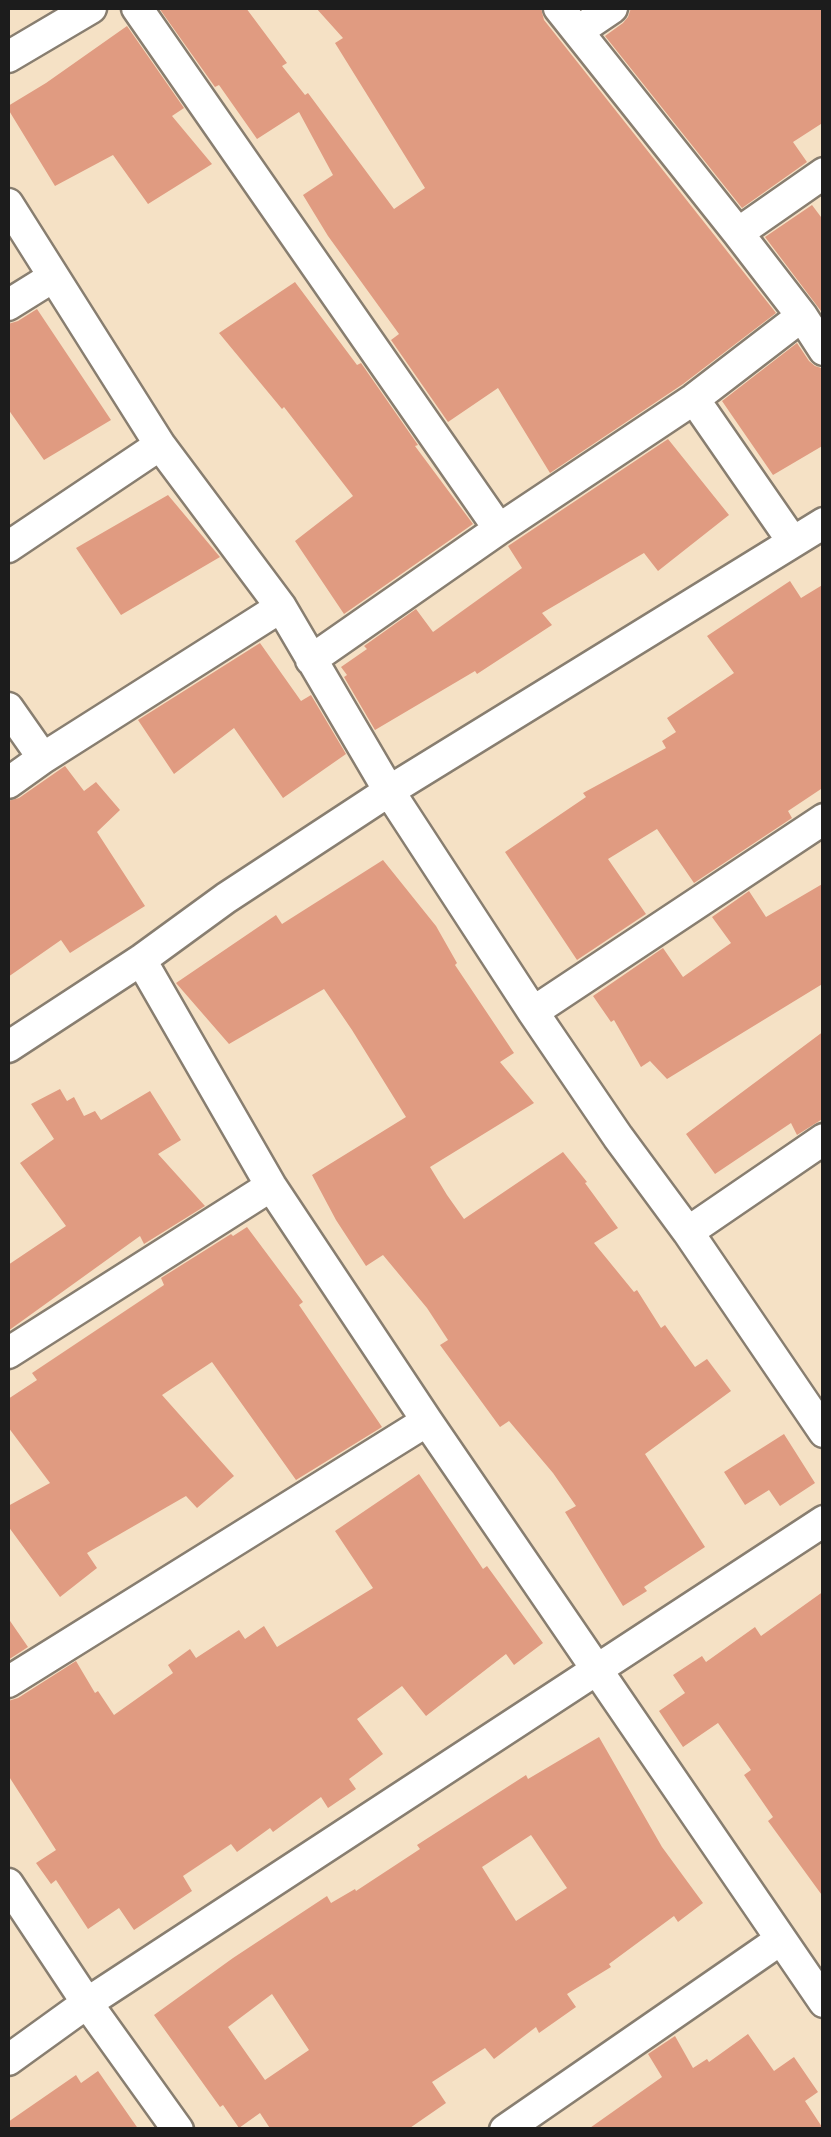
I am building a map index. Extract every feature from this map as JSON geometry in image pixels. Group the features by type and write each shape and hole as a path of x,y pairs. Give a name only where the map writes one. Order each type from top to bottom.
{"street":[{"path":"8,58 91,8"},
{"path":"137,8 499,529"},
{"path":"612,8 568,19 738,233 824,350"},
{"path":"738,233 824,174"},
{"path":"8,204 160,446 282,607 389,791 533,1012 824,1432"},
{"path":"8,306 53,277"},
{"path":"311,660 694,399 802,316"},
{"path":"694,399 793,542"},
{"path":"8,547 160,446"},
{"path":"12,1034 141,960 226,898 389,791 824,523"},
{"path":"8,783 282,607"},
{"path":"8,708 43,758"},
{"path":"533,1012 824,818"},
{"path":"141,960 271,1186 824,2002"},
{"path":"688,1232 824,1139"},
{"path":"8,1353 271,1186"},
{"path":"8,1682 427,1421"},
{"path":"8,2060 87,2003 824,1521"},
{"path":"8,1884 178,2130"},
{"path":"504,2130 780,1940"}],"building":[{"path":"159,8 246,8 287,63 282,66 305,95 308,93 394,209 425,188 335,43 343,38 316,8 541,8 544,20 776,313 683,384 550,473 498,388 448,422 391,340 399,334 303,195 333,175 299,112 257,139"},
{"path":"631,8 824,8 824,122 793,142 807,162 742,208 605,36 623,23"},
{"path":"127,26 184,108 172,116 212,164 148,204 113,155 55,186 8,109"},
{"path":"812,205 824,221 824,315 765,237"},
{"path":"295,282 357,365 361,363 418,445 415,446 473,524 344,614 295,541 353,496 284,407 219,333"},
{"path":"37,309 111,420 44,460 8,409 8,324"},
{"path":"797,343 809,361 824,369 824,445 773,475 722,401"},
{"path":"668,439 729,515 658,571 644,553 542,613 552,625 477,674 475,671 375,730 341,667 416,609 433,632 522,568 508,546"},
{"path":"168,495 220,557 121,615 76,548"},
{"path":"790,581 801,598 824,584 824,787 788,811 792,818 694,883 657,829 608,859 646,914 577,960 505,852 586,797 583,793 666,748 662,741 676,732 667,718 734,673 707,636"},
{"path":"260,643 301,701 311,695 346,754 283,798 234,728 174,774 138,720"},
{"path":"65,766 84,791 96,782 120,810 97,832 145,906 70,953 61,940 8,977 8,801 19,798"},
{"path":"383,860 436,926 455,965 514,1053 500,1062 534,1103 430,1167 447,1195 464,1219 563,1152 618,1228 594,1243 634,1292 637,1290 661,1328 665,1325 695,1367 707,1359 731,1391 645,1454 705,1547 644,1587 647,1591 623,1606 565,1512 576,1506 553,1473 509,1421 500,1427 440,1345 448,1340 427,1308 383,1255 366,1266 312,1175 406,1117 324,989 229,1044 176,983 276,915 282,924"},
{"path":"824,883 824,983 667,1079 650,1061 641,1067 614,1020 611,1022 593,996 663,948 683,977 731,943 712,917 749,891 766,917"},
{"path":"824,1031 824,1118 797,1135 791,1123 715,1174 686,1134"},
{"path":"60,1089 67,1101 74,1097 84,1116 95,1111 101,1120 150,1091 181,1140 158,1154 205,1206 144,1244 140,1236 8,1331 8,1265 66,1226 20,1163 54,1139 31,1104"},
{"path":"247,1227 303,1302 299,1305 382,1427 296,1480 212,1362 162,1395 234,1476 197,1508 186,1496 87,1553 97,1568 60,1597 8,1526 8,1506 50,1483 8,1427 8,1399 37,1380 32,1373 164,1285 161,1278"},
{"path":"784,1434 815,1483 780,1506 769,1490 745,1505 724,1472"},
{"path":"419,1474 483,1569 487,1566 543,1643 514,1665 506,1654 426,1716 402,1686 357,1719 383,1754 349,1779 356,1789 328,1808 321,1797 237,1852 231,1844 183,1876 192,1891 134,1930 119,1908 88,1929 56,1880 51,1884 36,1863 56,1850 8,1775 8,1701 76,1661 114,1715 173,1673 168,1665 190,1649 196,1658 239,1630 245,1639 264,1626 277,1647 373,1588 335,1531"},
{"path":"824,1591 824,1898 768,1821 773,1817 744,1775 751,1770 718,1723 683,1747 659,1711 685,1693 673,1675 702,1656 706,1662 755,1627 761,1636"},
{"path":"8,1618 28,1647 8,1660"},
{"path":"599,1737 662,1847 703,1903 678,1922 674,1916 609,1964 611,1967 567,1994 576,2007 539,2033 536,2027 494,2059 485,2048 432,2082 446,2103 407,2130 271,2130 260,2113 239,2128 154,2015 327,1896 331,1903 356,1891 420,1849 417,1845 526,1775 528,1779","holes":["531,1835 567,1888 516,1921 482,1867","272,1994 309,2050 265,2080 228,2027"]},
{"path":"748,2034 774,2071 794,2057 818,2092 805,2101 824,2130 587,2130 662,2077 648,2054 675,2036 693,2068 707,2059 709,2062"},
{"path":"98,2071 139,2130 8,2130 8,2122 76,2075 81,2083"}]}
